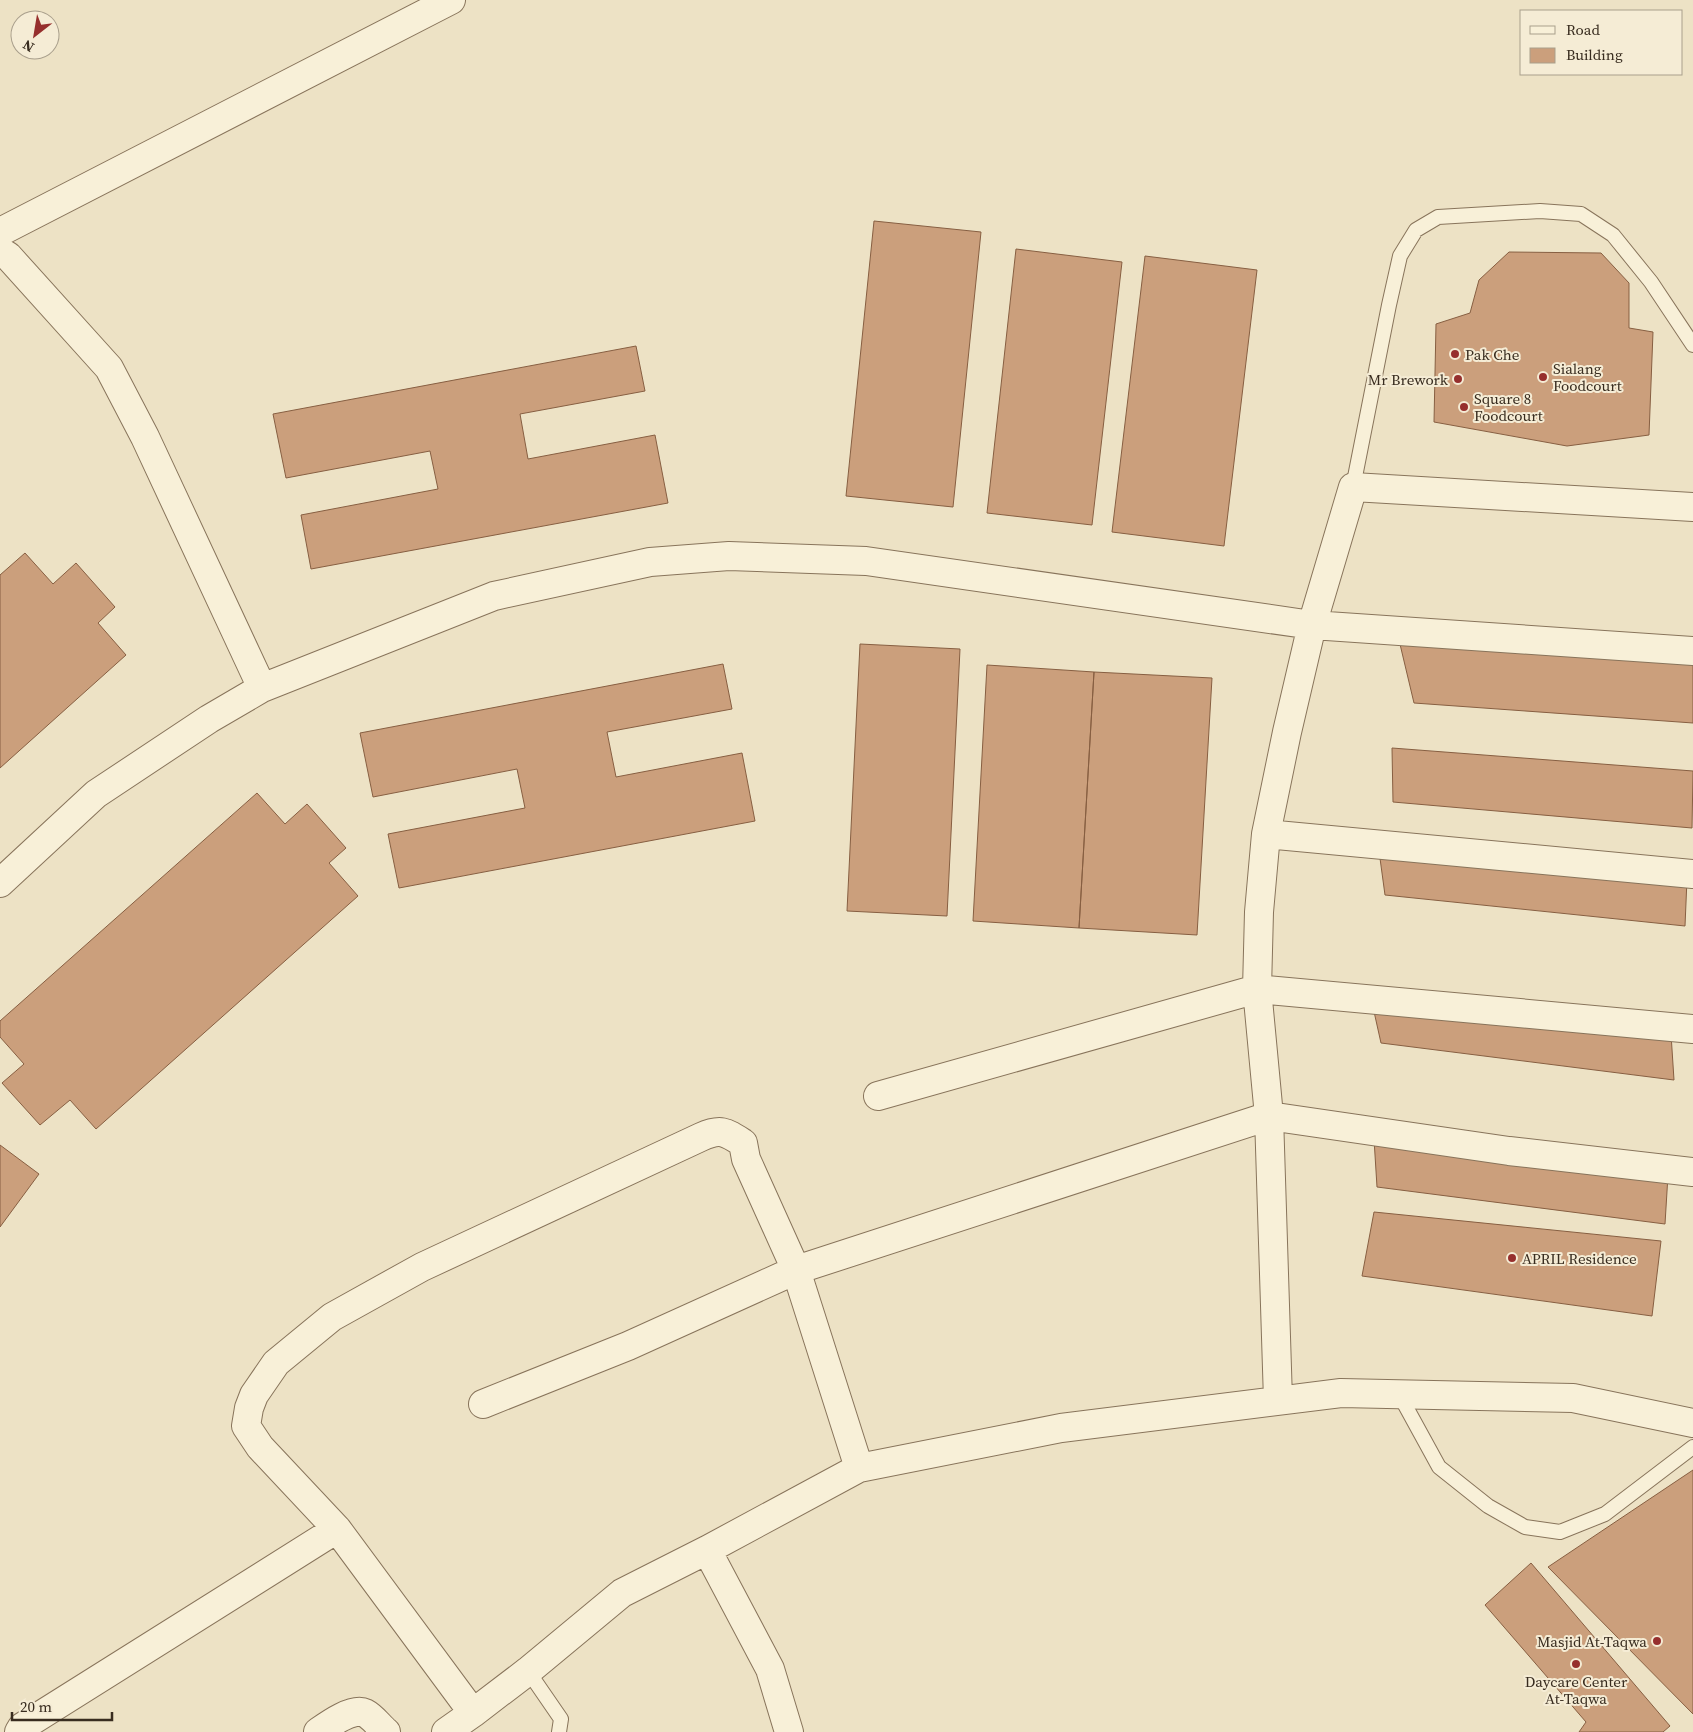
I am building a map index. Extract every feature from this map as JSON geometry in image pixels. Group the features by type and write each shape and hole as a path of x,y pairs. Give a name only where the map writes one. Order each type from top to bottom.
{"street":[{"path":"0,232 451,0"},
{"path":"0,251 8,256 109,368 146,437 262,688"},
{"path":"1278,1400 1269,1116 1257,989 1259,912 1266,834 1287,732 1312,625 1353,487 1693,507"},
{"path":"0,884 96,794 209,719 262,688 494,596 650,562 729,556 866,561 1312,625 1693,651"},
{"path":"1266,834 1693,874"},
{"path":"878,1096 1257,989 1693,1029"},
{"path":"483,1404 628,1346 796,1270 1269,1116 1509,1152 1693,1172"},
{"path":"473,1713 337,1529 260,1447 246,1426 249,1408 254,1395 276,1363 332,1317 422,1267 715,1131 727,1132 743,1143 746,1159 796,1270 858,1468"},
{"path":"446,1732 528,1671 622,1593 708,1550 858,1468 1061,1428 1341,1393 1573,1398 1693,1423"},
{"path":"19,1732 22,1727 337,1529"},
{"path":"708,1550 770,1669 789,1732"},
{"path":"318,1732 353,1712 363,1711 386,1732"}],"lane":[{"path":"1353,487 1400,256 1416,230 1438,217 1540,211 1581,214 1613,235 1651,282 1693,345"},
{"path":"1400,1394 1439,1467 1488,1506 1525,1527 1560,1532 1605,1514 1693,1447"},
{"path":"528,1671 561,1719 559,1732"}],"building":[{"path":"874,221 981,232 953,507 846,496"},
{"path":"1016,249 1122,262 1092,525 987,513"},
{"name":"Sialang Foodcourt","path":"1509,252 1601,253 1629,283 1629,328 1653,332 1649,435 1567,446 1434,422 1436,324 1470,313 1479,280"},
{"path":"1145,256 1257,270 1224,546 1112,532"},
{"path":"636,346 645,391 520,414 528,459 655,435 668,503 311,569 301,515 438,489 430,451 286,478 273,414"},
{"path":"25,553 53,584 76,563 115,607 98,623 126,655 0,768 0,575"},
{"path":"1399,640 1693,661 1693,723 1414,703"},
{"path":"860,644 960,649 947,916 847,911"},
{"path":"723,664 732,709 607,732 616,777 742,753 755,821 399,888 388,834 525,808 517,769 373,797 360,733"},
{"path":"987,665 1094,672 1079,928 973,921"},
{"path":"1094,672 1212,678 1197,935 1079,928"},
{"path":"1392,748 1693,771 1692,828 1393,802"},
{"path":"257,793 285,824 307,804 346,848 329,863 358,896 96,1129 70,1100 40,1125 2,1083 24,1064 0,1037 0,1021"},
{"path":"1379,851 1687,879 1685,926 1385,895"},
{"path":"1373,1007 1671,1034 1674,1080 1381,1043"},
{"name":"APRIL Residence","path":"1374,1139 1668,1175 1665,1224 1377,1187"},
{"path":"0,1145 39,1174 0,1227"},
{"name":"APRIL Residence","path":"1374,1212 1661,1241 1652,1316 1362,1276"},
{"name":"Masjid At-Taqwa","path":"1693,1470 1693,1714 1548,1567"},
{"name":"Daycare Center At-Taqwa","path":"1531,1563 1670,1726 1663,1732 1579,1732 1586,1722 1485,1605"}],"place":[{"name":"Pak Che","path":"1455,354"},
{"name":"Sialang Foodcourt","path":"1543,377"},
{"name":"Mr Brework","path":"1458,379"},
{"name":"Square 8 Foodcourt","path":"1464,407"},
{"name":"APRIL Residence","path":"1512,1258"},
{"name":"Masjid At-Taqwa","path":"1657,1641"},
{"name":"Daycare Center At-Taqwa","path":"1576,1664"}]}
